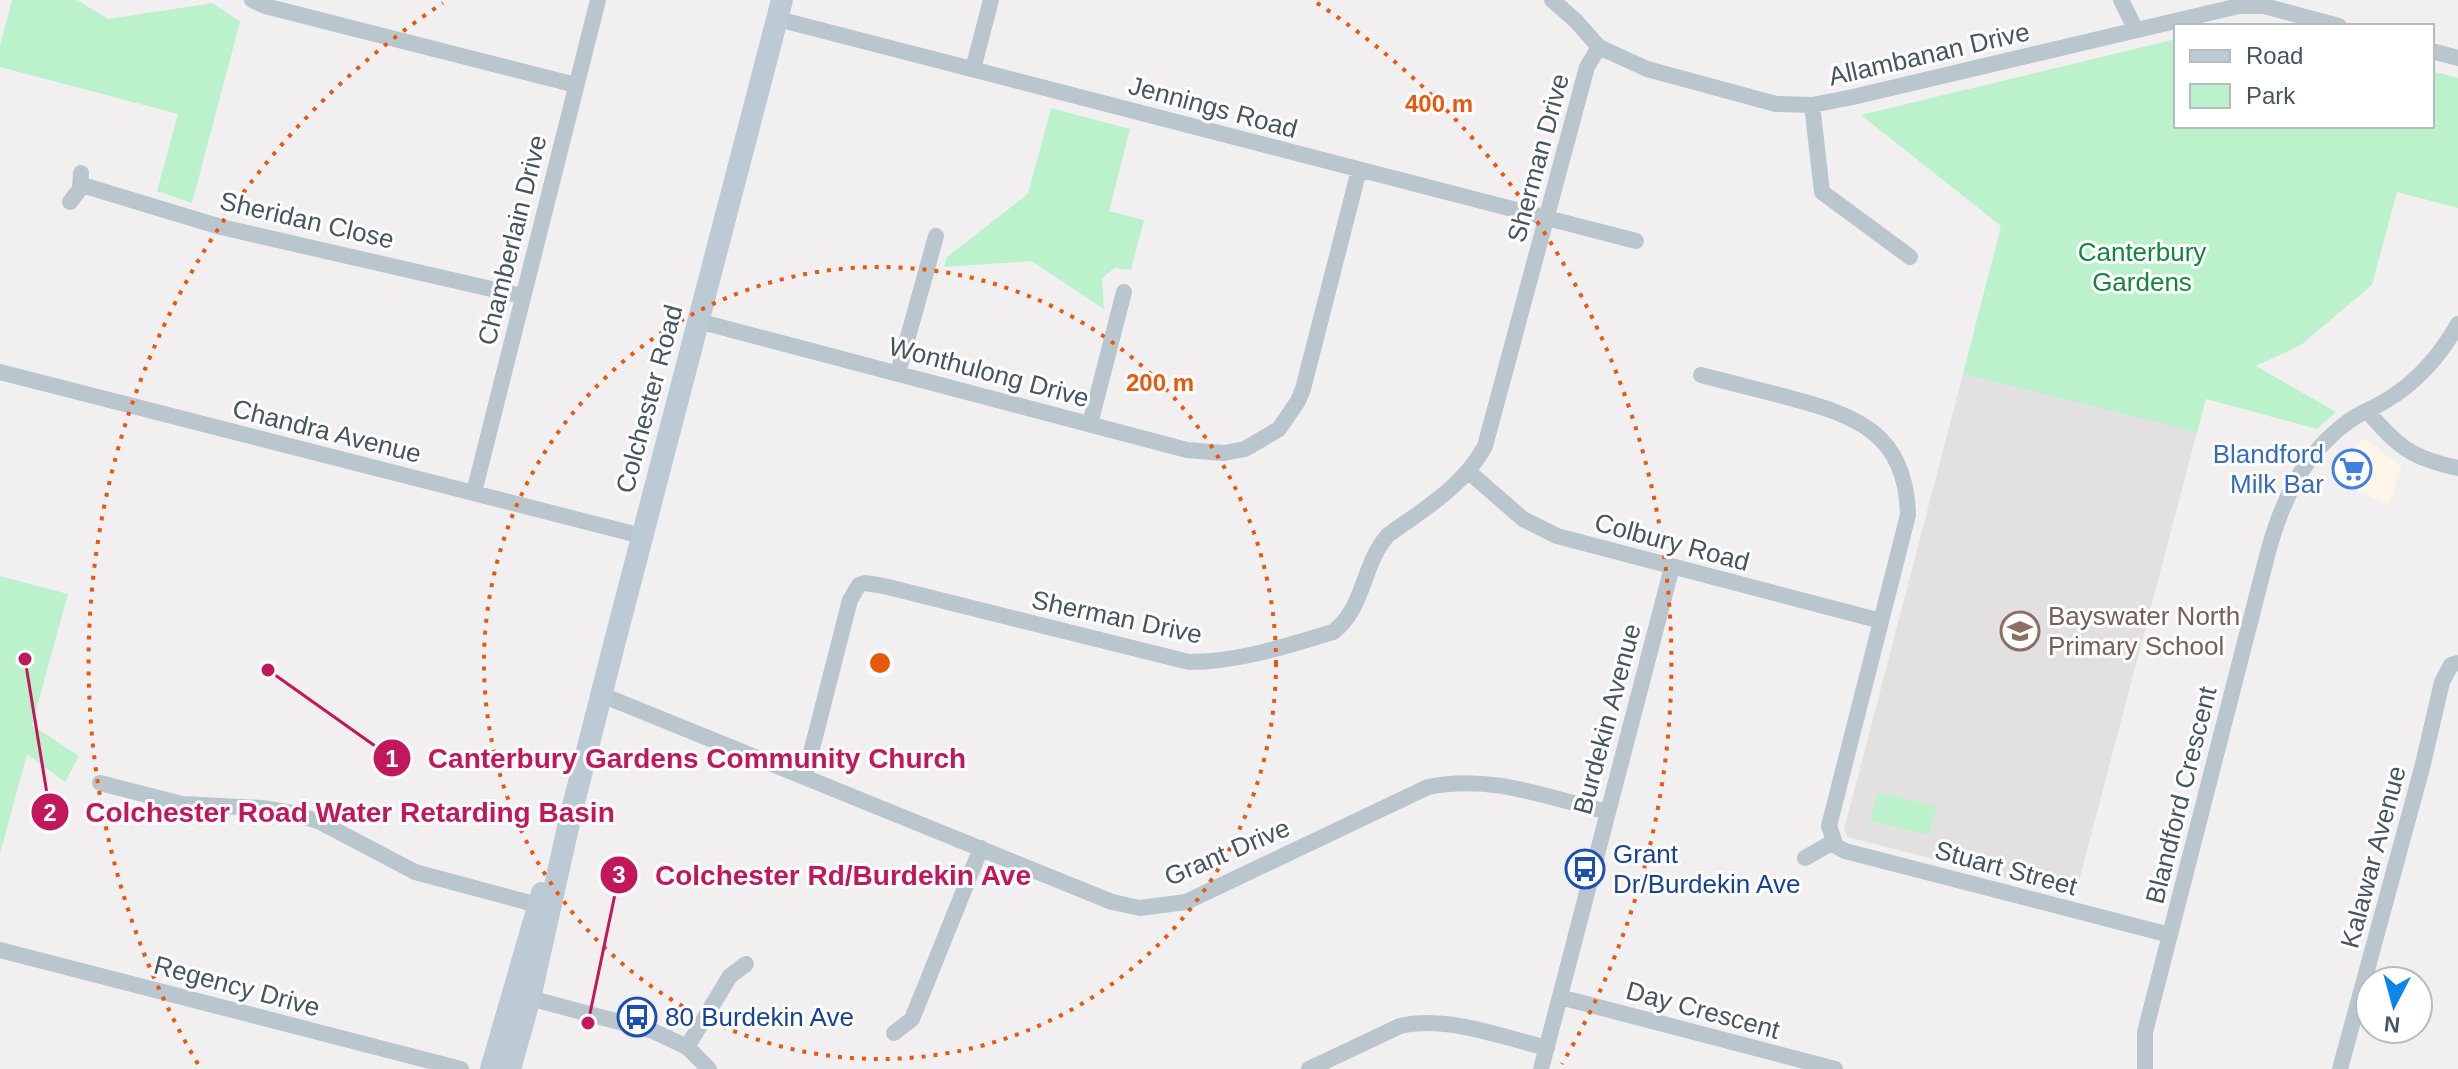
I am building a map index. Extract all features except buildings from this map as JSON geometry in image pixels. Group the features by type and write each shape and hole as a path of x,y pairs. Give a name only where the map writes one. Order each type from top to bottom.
{"main road":[{"name":"Colchester Road","path":"510,1069 521,996 780,10"},
{"name":"Colchester Road","path":"491,1069 521,996"}],"street":[{"path":"252,0 576,85"},
{"name":"Chamberlain Drive","path":"474,492 598,0"},
{"path":"973,69 991,0"},
{"name":"Allambanan Drive","path":"1552,0 1599,47 1647,69 1749,99 1794,106 1812,105 2251,5 2331,24"},
{"path":"2121,0 2136,30"},
{"name":"Jennings Road","path":"780,10 973,69 1636,241"},
{"name":"Sherman Drive","path":"805,776 850,600 859,585 865,583 1189,662 1224,661 1333,632 1343,625 1354,611 1363,580 1379,545 1469,472 1490,434 1587,67 1599,47"},
{"path":"2434,52 2458,58"},
{"path":"1812,105 1822,192 1910,257"},
{"name":"Wonthulong Drive","path":"698,321 1207,454 1245,449 1279,429 1303,389 1359,170"},
{"name":"Sheridan Close","path":"70,202 82,179 221,227 522,296"},
{"path":"898,373 936,236"},
{"path":"1090,424 1124,292"},
{"name":"Blandford Crescent","path":"2145,1069 2145,1032 2277,518 2293,484 2318,450 2349,421 2388,400 2413,380 2434,359 2458,324"},
{"name":"Chandra Avenue","path":"0,372 642,536"},
{"path":"1701,375 1811,403 1870,427 1898,461 1908,494 1908,515 1829,826 1833,842 1805,858"},
{"path":"2367,411 2395,443 2412,454 2432,463 2458,468"},
{"name":"Colbury Road","path":"1469,472 1523,519 1557,536 1881,621"},
{"name":"Burdekin Avenue","path":"1541,1069 1672,567"},
{"name":"Kalawar Avenue","path":"2340,1069 2422,768 2442,682 2451,665 2458,663"},
{"name":"Grant Drive","path":"602,695 1112,902 1140,908 1186,902 1440,784 1480,781 1500,784 1608,812"},
{"path":"100,783 182,804 262,808 293,813 320,822 415,872 544,907"},
{"name":"Stuart Street","path":"1833,842 1845,851 2170,935"},
{"path":"894,1033 912,1019 981,848"},
{"name":"Regency Drive","path":"0,950 461,1069"},
{"path":"687,1047 730,976 746,964"},
{"path":"521,996 653,1031 687,1047 709,1069"},
{"name":"Day Crescent","path":"1560,997 1835,1069"},
{"path":"1309,1069 1400,1026 1414,1023 1441,1023 1547,1048"}],"shaded area":[{"name":"Bayswater North Primary School","path":"1963,374 2197,432 2075,896 1848,837 1844,830"},
{"path":"2364,438 2402,467 2389,505 2330,478"}],"green space":[{"path":"12,0 77,0 108,19 213,3 240,22 192,203 157,191 178,114 0,67 0,45"},
{"name":"Canterbury Gardens","path":"2174,39 2174,128 2434,128 2434,72 2458,78 2458,208 2397,192 2372,285 2301,345 2256,366 2336,412 2317,429 2206,399 2197,432 1963,374 2001,226 1861,115"},
{"path":"1051,108 1130,129 1109,211 1144,220 1131,270 1115,268 1102,278 1104,309 1031,261 944,267 947,257 1028,194"},
{"path":"0,576 68,594 32,725 79,756 65,782 27,754 0,854"},
{"path":"1878,792 1936,806 1929,835 1870,821"}],"place":[{"name":"Blandford Milk Bar","path":"2352,469"},
{"name":"Bayswater North Primary School","path":"2020,631"},
{"name":"Colchester Road Water Retarding Basin","path":"25,659"},
{"name":"Canterbury Gardens Community Church","path":"268,670"},
{"name":"Grant Dr/Burdekin Ave","path":"1585,869"},
{"name":"80 Burdekin Ave","path":"637,1017"},
{"name":"Colchester Rd/Burdekin Ave","path":"588,1023"}]}
